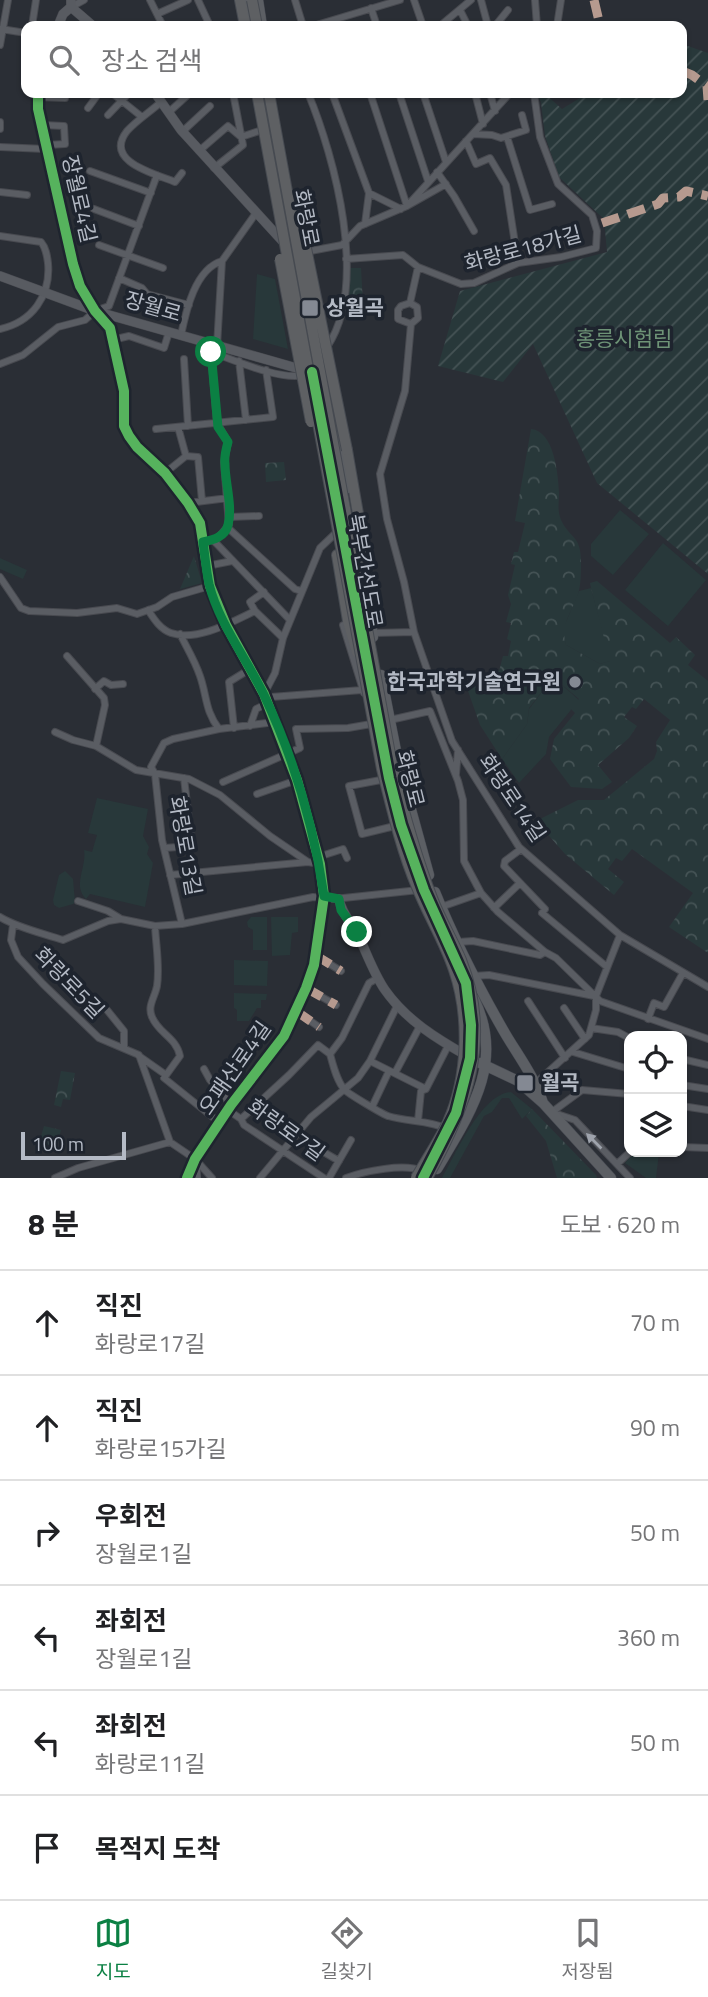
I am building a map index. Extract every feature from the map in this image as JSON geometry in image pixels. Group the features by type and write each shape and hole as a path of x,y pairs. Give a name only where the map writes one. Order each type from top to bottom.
{"highway":[{"path":"240,0 246,21"},
{"path":"249,4 255,21"},
{"name":"북부간선도로","path":"258,98 382,769 400,841 416,886 452,964 462,1004 464,1053 457,1093 425,1177"},
{"name":"북부간선도로","path":"272,98 392,765 406,824 425,882 461,962 475,1019 473,1061 464,1101 454,1129 425,1177"},
{"path":"266,145 278,248 348,621 368,694"},
{"path":"283,167 293,185 347,450 365,554 366,585"}],"main road":[{"path":"258,0 261,21"},
{"name":"화랑로","path":"263,98 297,253 317,322 373,633 423,872 424,890 437,904 458,942 470,979 470,1058 449,1129 425,1177"},
{"name":"화랑로","path":"272,98 297,253 312,372 342,526 368,694 401,825 470,979 537,1082 543,1103"},
{"path":"425,1177 468,1117 483,1081 484,1024 470,979"},
{"path":"470,1058 500,1070 518,1081 552,1112 611,1178"}],"street":[{"path":"0,45 8,0"},
{"path":"33,21 36,0"},
{"path":"60,21 71,3 84,0"},
{"path":"150,0 160,21"},
{"path":"157,14 188,0"},
{"path":"198,0 208,21"},
{"path":"295,0 301,21"},
{"path":"330,21 400,0"},
{"path":"414,0 421,21"},
{"path":"446,21 471,0"},
{"path":"481,0 487,21"},
{"path":"535,0 537,21"},
{"path":"558,21 561,0"},
{"path":"71,3 88,21"},
{"path":"249,4 254,15 260,14"},
{"path":"372,9 376,21"},
{"path":"460,10 466,21"},
{"path":"499,21 508,10"},
{"path":"1,29 21,32"},
{"name":"장월로4길","path":"38,98 80,286 95,311 110,328 124,391 124,426 137,447 165,473 200,523 210,586"},
{"path":"88,108 95,98"},
{"path":"158,98 182,132 215,169 297,253"},
{"path":"169,112 184,98"},
{"path":"215,169 243,145 234,98"},
{"path":"310,98 332,165 347,238 345,302 334,336 323,352"},
{"path":"334,98 369,193 365,224"},
{"path":"371,98 404,208"},
{"path":"401,98 428,181"},
{"path":"425,98 446,162"},
{"path":"476,98 483,124"},
{"path":"491,98 495,111"},
{"path":"404,208 506,98"},
{"name":"화랑로18가길","path":"345,259 403,256 418,267 461,284 474,282 518,263 561,257 596,247 597,231 592,215 558,184 540,137 536,98"},
{"path":"108,115 121,99 142,117"},
{"path":"161,102 125,134 121,146 123,155 130,163 175,181 182,173"},
{"path":"182,132 210,106"},
{"path":"474,134 501,138 526,130 522,115"},
{"path":"0,122 0,129"},
{"name":"장월로4길","path":"43,125 64,126 65,144 47,145"},
{"path":"199,151 228,126 241,137"},
{"path":"241,137 268,128"},
{"path":"508,137 530,210 552,204"},
{"path":"466,141 476,164 490,158 506,185 518,263"},
{"path":"0,147 45,149 47,145"},
{"path":"90,170 151,193"},
{"path":"437,172 474,231"},
{"path":"0,364 23,355 58,327 85,320 95,311 109,306 157,175"},
{"name":"화랑로","path":"297,253 342,245 365,224 404,208 446,184"},
{"path":"0,192 27,195"},
{"path":"369,193 404,208"},
{"path":"93,209 139,226"},
{"name":"장월로","path":"181,335 188,305 205,271 212,264 222,261 256,213"},
{"path":"0,236 41,242 46,247 48,267 45,292 37,307 22,321 0,329"},
{"path":"99,245 163,268"},
{"path":"203,542 217,539 227,527 229,517 224,462 228,442 217,423 214,349 222,261"},
{"path":"410,303 418,267"},
{"name":"장월로","path":"0,276 95,311 201,341 214,349 328,378"},
{"path":"119,278 142,288 147,294 188,305"},
{"path":"410,303 417,307 419,314 411,324 402,321 397,315 401,306 410,303"},
{"path":"306,325 317,322"},
{"name":"화랑로14길","path":"411,324 405,391 380,474 387,519 414,632 452,741 521,849 620,935 708,987"},
{"name":"장월로","path":"113,340 129,336 164,348 169,332"},
{"path":"214,349 266,370 296,377 312,372"},
{"path":"184,359 188,426"},
{"path":"239,361 246,420"},
{"path":"156,429 273,417 266,370"},
{"path":"178,427 186,456"},
{"path":"165,473 186,456 198,457 202,501"},
{"path":"188,503 228,498"},
{"path":"229,517 258,516"},
{"path":"266,699 283,638 301,591 320,548 342,526"},
{"path":"227,527 295,589 301,591"},
{"path":"213,540 290,620"},
{"path":"206,566 232,561"},
{"path":"0,577 21,608 29,611 77,613 117,608 137,614 172,597 210,586"},
{"name":"오패산로4길","path":"195,1159 284,1036 306,988 316,955 324,896 319,861 297,780 266,699 226,625 210,586"},
{"path":"264,592 250,602 283,638"},
{"path":"148,610 160,626 171,633 192,635 226,625 256,611"},
{"path":"358,619 364,630 373,633 414,632"},
{"path":"250,726 256,709 271,697 368,694 343,625"},
{"path":"180,634 200,675 207,713 219,729"},
{"path":"66,656 104,698 105,705 96,746"},
{"path":"234,728 229,682 250,670"},
{"path":"95,689 104,681 111,685 123,684"},
{"path":"390,720 430,711 463,800 464,861 481,892 494,908 545,952 556,958 600,1001 708,1039"},
{"path":"155,774 151,767 164,743 219,729 275,722"},
{"path":"223,782 300,748 296,729 348,728 377,723"},
{"path":"55,733 96,746 136,770 184,778 220,795 270,836 308,862"},
{"path":"456,776 458,751"},
{"name":"화랑로13길","path":"155,774 164,848 182,924"},
{"path":"164,848 192,846 184,778"},
{"name":"화랑로","path":"389,779 349,786 362,834 401,825"},
{"path":"257,794 297,780"},
{"path":"170,875 319,861 343,849 347,858"},
{"path":"521,849 505,862 504,866 545,909 542,913 607,967"},
{"path":"494,908 520,883"},
{"name":"화랑로13길","path":"0,917 13,925 63,940 108,921 121,919 155,926 182,924 313,897 339,899 424,890"},
{"path":"437,904 481,892"},
{"path":"339,899 341,910 357,932 378,978 397,1006 420,1027 470,1058"},
{"path":"78,901 108,911 121,919"},
{"path":"108,911 108,921"},
{"name":"화랑로5길","path":"13,925 11,940 18,957 99,1038 139,1055"},
{"path":"155,926 158,975 155,995 149,1007 152,1017 178,1047 180,1056 166,1075"},
{"path":"537,1082 585,1040 596,1010 596,996 620,935"},
{"path":"458,942 473,941 540,956 545,952"},
{"path":"316,955 341,971"},
{"path":"648,1019 654,1003 664,1007 683,973"},
{"path":"470,979 489,975 596,996"},
{"path":"330,1054 342,1038 369,983 378,978"},
{"path":"306,988 336,1005"},
{"path":"528,1001 565,1058"},
{"path":"260,1178 310,1116 358,1078 370,1061 397,1006"},
{"path":"564,1008 585,1040"},
{"name":"화랑로5길","path":"107,1010 124,1031 124,1048"},
{"name":"오패산로4길","path":"296,1011 319,1027"},
{"path":"372,1107 420,1027"},
{"path":"591,1028 624,1035"},
{"path":"241,1119 318,1045 330,1054 345,1090 388,1116 449,1129"},
{"path":"418,1121 421,1091 426,1089 448,1046"},
{"path":"573,1052 624,1067"},
{"path":"139,1055 170,1142 195,1159 212,1178"},
{"name":"오패산로4길","path":"139,1055 220,1123"},
{"path":"687,1060 708,1065"},
{"path":"370,1061 426,1089"},
{"name":"오패산로4길","path":"204,1069 230,1108"},
{"path":"687,1086 708,1089"},
{"path":"552,1112 582,1090 624,1094"},
{"path":"687,1107 708,1110"},
{"name":"화랑로7길","path":"230,1108 244,1125 327,1178"},
{"path":"552,1112 575,1120 630,1178"},
{"path":"327,1178 351,1140"},
{"path":"55,1178 78,1168 170,1142"},
{"path":"315,1147 339,1161"},
{"path":"687,1147 708,1148"},
{"path":"617,1164 625,1157"},
{"path":"187,1178 195,1159"},
{"path":"195,1159 196,1178"},
{"path":"599,1164 601,1178"},
{"path":"346,1178 361,1172 401,1168 415,1168 425,1177"}],"green space":[{"name":"홍릉시험림","path":"687,46 708,53 708,574 597,483 533,344 503,382 438,366 460,291 607,252 604,219 559,177 545,136 539,98 550,98 562,109 580,98 687,98"},
{"path":"350,268 361,268 363,304 348,304"},
{"path":"257,274 275,279 288,349 253,339"},
{"path":"531,429 545,437 550,445 557,475 560,516 581,553 580,587 565,625 566,645 600,664 610,661 590,583 597,581 670,643 676,637 695,655 688,665 708,681 708,953 669,927 693,893 632,849 622,861 616,858 608,869 624,882 614,895 565,854 536,821 578,800 604,800 654,759 656,742 670,720 644,699 636,709 632,707 624,717 637,726 629,738 598,765 612,782 602,789 571,787 550,759 554,739 575,713 571,709 579,699 553,677 529,708 527,724 502,759 480,725 467,688 470,682 490,686 494,670 499,671 503,656 508,656 511,641 507,639 511,623 506,622 511,604 508,595 515,565 511,564 514,552 518,552 525,523 515,521"},
{"path":"284,462 286,480 266,482 265,463"},
{"path":"620,510 649,534 613,575 591,556 591,544"},
{"path":"663,543 706,580 668,626 625,590"},
{"path":"194,556 202,583 180,589"},
{"path":"0,558 27,570 23,579 0,569"},
{"path":"591,588 611,661 600,664 566,645 562,631 579,591"},
{"path":"553,677 579,700 549,737 546,754 519,783 502,759 527,724 529,709"},
{"path":"97,798 148,809 143,836 149,847 147,854 153,863 145,907 90,894 86,899 82,894 80,882 84,850 92,852 97,835 88,833"},
{"path":"65,871 73,879 75,902 59,908 54,905 53,900 59,875"},
{"path":"251,917 267,917 267,950 253,950 253,930 248,927 247,922"},
{"path":"271,917 298,917 298,932 292,933 290,955 272,956"},
{"path":"234,960 268,961 267,986 234,985"},
{"path":"234,993 267,994 266,1000 261,1000 261,1008 257,1008 249,1021 237,1021"},
{"path":"61,1071 75,1073 70,1100 63,1099 61,1107 54,1105"},
{"path":"511,1092 532,1109 522,1119 509,1098 502,1098 492,1112 484,1116 450,1178 442,1178 480,1114 500,1095"},
{"path":"532,1109 597,1178 557,1178 546,1141 526,1116"},
{"path":"44,1126 61,1130 57,1147 39,1143"},
{"path":"630,1157 659,1157 656,1178 646,1178 625,1163"}],"marked path":[{"path":"594,0 599,21"},
{"path":"687,73 707,86 708,100"},
{"path":"602,223 658,204 663,198 679,197 686,191 708,196"},
{"path":"315,955 341,971"},
{"path":"306,988 336,1005"},
{"path":"296,1011 319,1027"}],"cycle path":[{"path":"38,98 38,109 73,264 80,286 95,311 110,328 124,391 124,426 137,447 165,473 200,523 210,586 226,625 264,694 297,780 320,864 324,896 314,965 306,988 284,1036 231,1105 195,1159 187,1178"},
{"path":"312,372 389,778 401,825 424,890 466,983 471,1025 470,1058 456,1113 423,1178"}],"place":[{"name":"상월곡","path":"310,308"},
{"name":"한국과학기술연구원","path":"575,682"},
{"name":"월곡","path":"525,1083"}],"route":[{"path":"211,352 218,427 228,442 224,462 229,525 217,539 203,542 210,586 226,625 264,694 297,780 320,864 324,896 339,899 341,910 357,932"}]}
